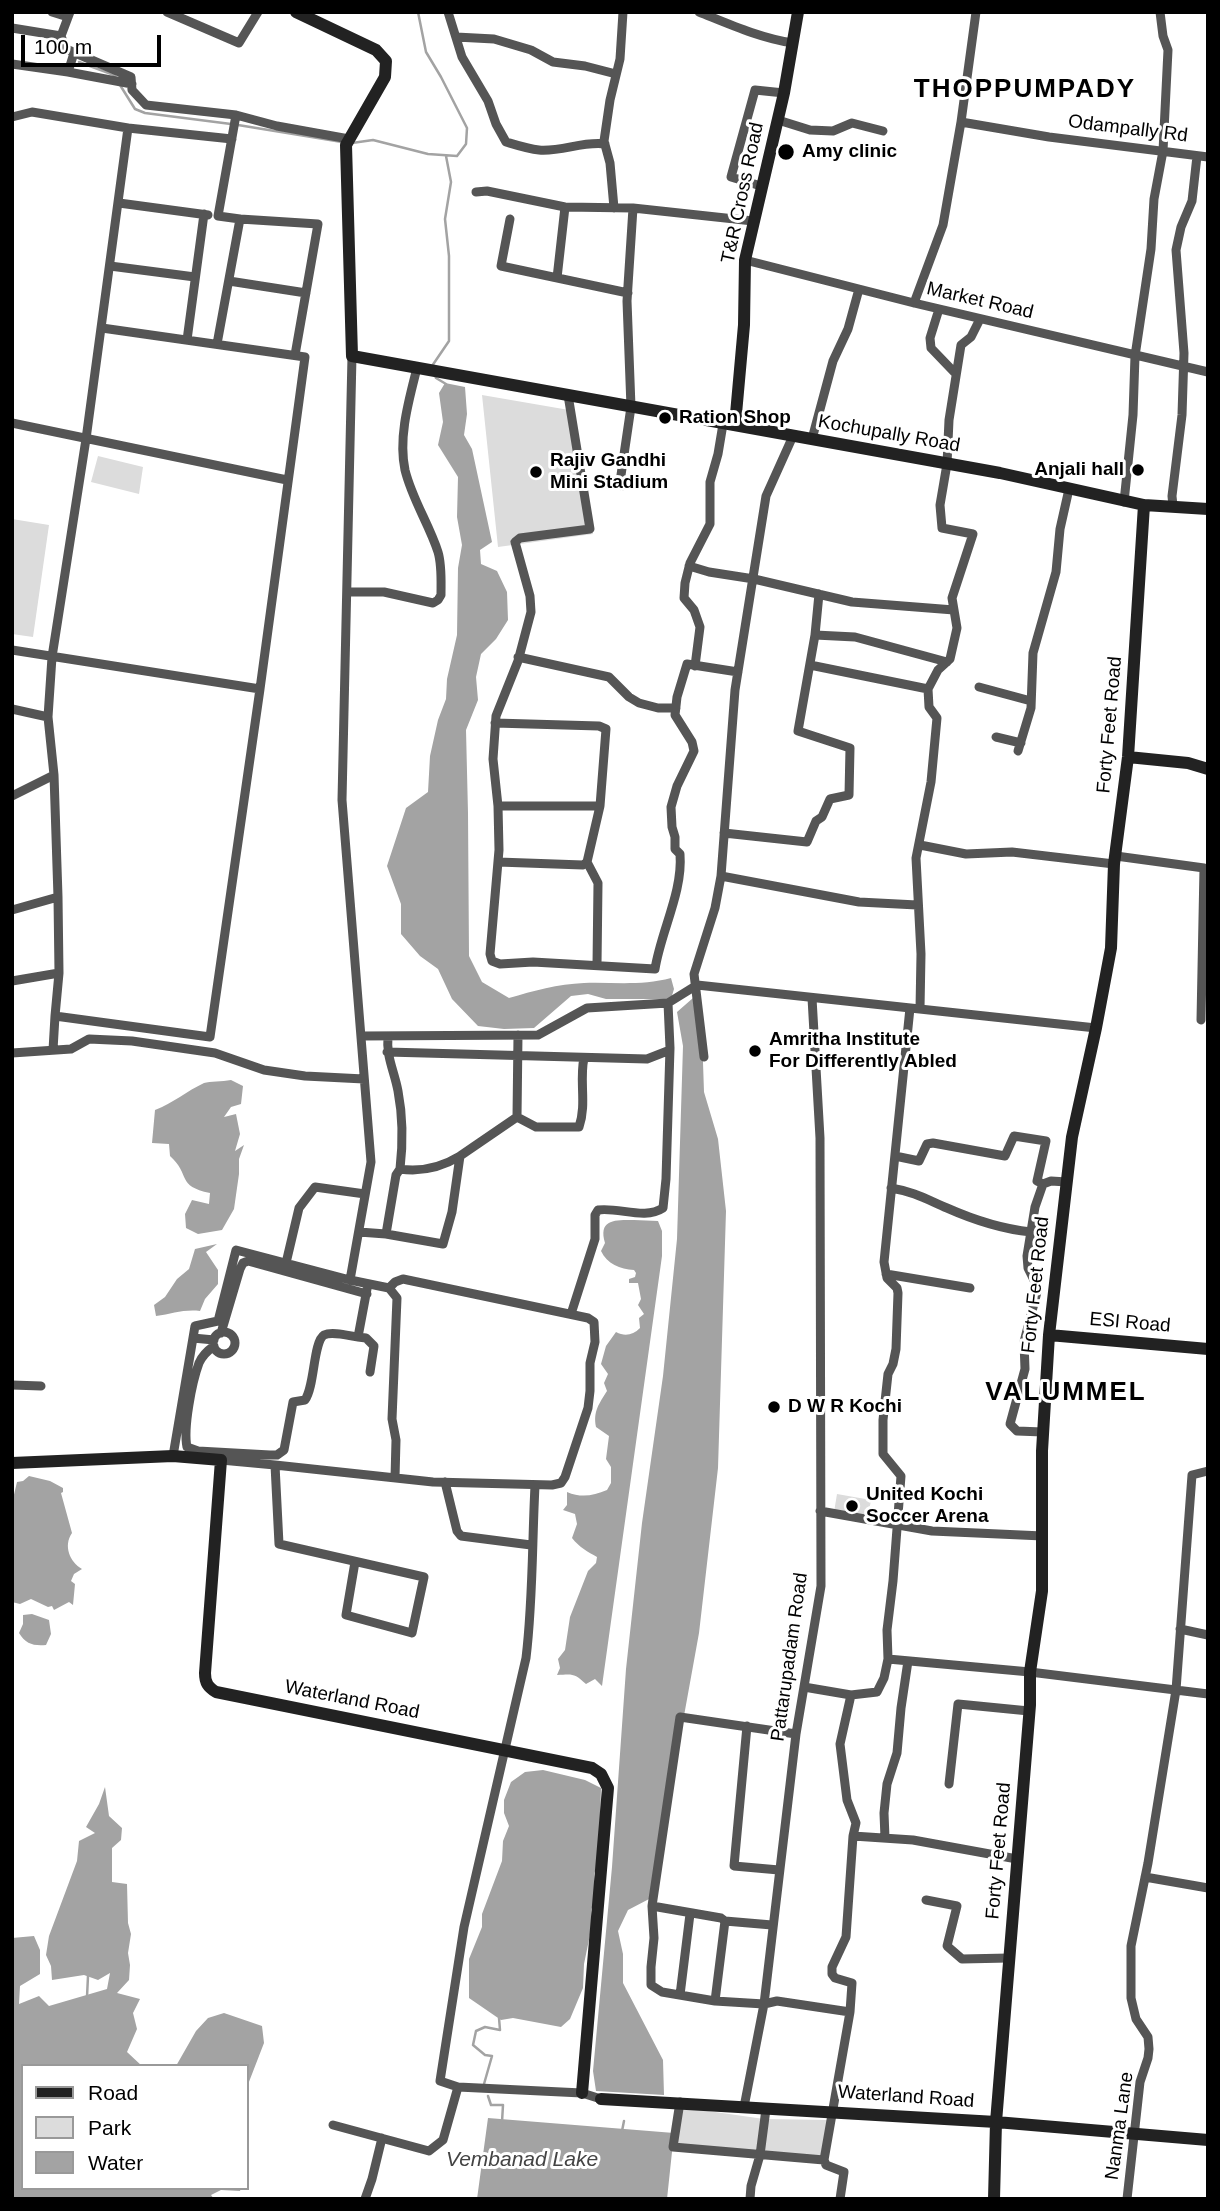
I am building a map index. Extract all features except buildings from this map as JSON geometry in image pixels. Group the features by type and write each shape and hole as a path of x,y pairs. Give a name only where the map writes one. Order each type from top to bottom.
{"main road":[{"path":"296,12 376,50 386,61 385,77 348,142 352,356 417,368"},
{"name":"T&R Cross Road","path":"729,424 744,325 745,260 785,93 798,12"},
{"name":"Kochupally Road","path":"417,368 1000,473 1124,502 1208,509"},
{"name":"Forty Feet Road","path":"994,2199 996,2122 1030,1672 1042,1591 1044,1432 1049,1335 1072,1137 1111,948 1115,860 1128,757 1144,505"},
{"path":"1128,757 1188,763 1208,769"},
{"name":"ESI Road","path":"1049,1335 1208,1349"},
{"path":"12,1463 173,1456 221,1460"},
{"name":"Waterland Road","path":"221,1460 205,1673 208,1688 216,1692 592,1768 601,1774 608,1788 582,2093"},
{"name":"Waterland Road","path":"601,2099 996,2122 1208,2140"}],"street":[{"path":"52,12 69,15 61,36 66,49 131,77 132,90 146,104 236,115 348,142"},
{"path":"167,12 239,43 258,12"},
{"path":"447,12 462,57 488,102 506,142 538,150 574,147 593,142 605,144"},
{"path":"614,208 610,163 605,144 610,100 620,59 623,12"},
{"path":"699,12 737,28 793,43"},
{"path":"914,303 943,225 976,12"},
{"path":"1124,502 1133,415 1135,356 1151,249 1154,199 1163,151 1168,50 1160,12"},
{"path":"12,28 61,36"},
{"path":"456,37 494,39 531,50 553,62 617,74"},
{"path":"68,72 74,53"},
{"path":"12,64 132,84"},
{"path":"761,186 731,177 755,90 785,93"},
{"path":"12,117 32,112 128,128 232,139"},
{"path":"218,216 236,115"},
{"path":"778,120 810,130 833,131 852,123 883,131"},
{"name":"Odampally Rd","path":"961,122 1049,137 1208,157"},
{"path":"53,1050 59,973 54,775 48,718 52,657 102,328 128,128"},
{"path":"1173,506 1181,427 1184,341 1176,250 1181,227 1192,201 1197,156"},
{"path":"476,192 487,191 565,207 633,208 753,221"},
{"path":"119,203 240,219 318,224 295,355"},
{"path":"556,278 565,207"},
{"path":"622,486 621,475 631,407 627,335 633,208"},
{"path":"187,340 204,214"},
{"path":"217,344 240,219"},
{"path":"510,219 501,266 628,293"},
{"name":"Market Road","path":"745,260 1208,372"},
{"path":"110,266 195,277"},
{"path":"229,281 306,293"},
{"path":"812,439 833,361 848,329 859,289"},
{"path":"939,309 930,338 931,348 955,373"},
{"path":"804,1687 851,1695 879,1691 888,1659 887,1630 901,1476 883,1454 883,1420 888,1374 893,1364 895,1349 898,1293 897,1288 887,1278 885,1248 921,954 916,858 931,782 937,718 929,707 928,689 938,670 950,659 957,628 952,598 973,534 942,528 940,505 947,464 955,373 961,345 971,337 980,319"},
{"path":"55,1016 210,1037 305,357 102,328"},
{"path":"350,1280 371,1162 342,800 352,356"},
{"path":"347,592 384,592 433,603 441,595 439,554 404,468 405,421 417,368"},
{"path":"568,395 590,529 520,538 515,542 530,596 531,612 519,657 495,723 493,759 498,806 498,862 490,954 492,961 500,964 533,962 655,969 661,937 682,873 680,854 675,849 671,807 677,786 694,751 692,742 675,715 687,664 738,672"},
{"path":"12,423 287,480"},
{"path":"695,666 700,627 694,610 684,598 685,583 689,566 710,524 710,482 729,424"},
{"path":"704,1057 694,974 715,908 721,876 735,690 766,496 793,436"},
{"path":"996,737 1020,747 1031,701 1033,653 1056,572 1060,529 1069,489"},
{"path":"689,566 852,602 954,610"},
{"path":"724,833 807,842 830,799 849,795 850,748 798,732 815,635 818,594"},
{"path":"815,635 855,637 947,663"},
{"path":"12,650 260,689"},
{"path":"519,657 609,677 639,703 658,708 676,708"},
{"path":"810,665 928,689"},
{"path":"979,687 1031,701"},
{"path":"12,709 48,718"},
{"path":"495,723 599,726 606,729 600,806 587,862 598,883 597,965"},
{"path":"12,796 54,775"},
{"path":"498,806 600,806"},
{"path":"920,845 966,854 1012,852 1204,868 1201,1020"},
{"path":"498,862 576,866 587,862"},
{"path":"721,876 859,902 917,905"},
{"path":"12,910 58,897"},
{"path":"12,981 59,973"},
{"path":"361,1036 538,1035 587,1008 671,1001 694,987 1096,1028"},
{"name":"Pattarupadam Road","path":"744,2107 764,2004 796,1734 821,1586 820,1138 812,998"},
{"path":"571,1314 596,1240 595,1215 598,1210 635,1213 657,1212 663,1208 671,1001"},
{"path":"517,1117 518,1035"},
{"path":"386,1234 404,1139 398,1091 387,1052 388,1036"},
{"path":"12,1053 71,1049 89,1039 132,1041 215,1053 264,1070 305,1076 365,1079"},
{"path":"387,1052 647,1059 670,1050"},
{"path":"517,1117 536,1127 579,1127 584,1113 584,1058"},
{"path":"400,1169 425,1170 449,1163 517,1117"},
{"path":"895,1156 919,1161 927,1144 933,1143 1004,1156 1014,1136 1046,1141 1037,1181 1043,1184 1051,1181 1067,1182"},
{"path":"359,1232 443,1244 452,1212 460,1156"},
{"path":"1043,1184 1035,1207 1027,1256 1028,1268 1038,1288 1024,1342 1025,1368 1010,1424 1017,1431 1044,1432"},
{"path":"286,1263 299,1208 315,1186 365,1194"},
{"path":"891,1188 912,1191 945,1208 982,1222 1031,1231"},
{"path":"173,1456 195,1325 218,1321 236,1250 350,1280 367,1289"},
{"path":"221,1460 445,1482 535,1486 561,1483 588,1408 594,1322 571,1314 403,1279 389,1288 367,1289 248,1261 243,1263 240,1269 216,1340 200,1362 187,1417 187,1447 198,1451 270,1455 277,1455 284,1450 293,1402 305,1400 310,1393 321,1338 330,1334 366,1338 374,1346 370,1371"},
{"path":"886,1274 971,1289"},
{"path":"389,1288 397,1298 398,1307 393,1419 396,1440 395,1478"},
{"path":"358,1337 367,1289"},
{"path":"192,1338 216,1340"},
{"path":"12,1385 40,1386"},
{"path":"275,1465 279,1544 424,1577 412,1633 346,1615 355,1562"},
{"path":"1208,1471 1192,1475 1175,1690 1145,1877 1208,1888"},
{"path":"445,1482 457,1531 461,1536 531,1545"},
{"path":"535,1486 527,1658 464,1927 440,2081 458,2087 582,2093 601,2099"},
{"path":"820,1511 932,1531 1042,1536"},
{"path":"1180,1629 1208,1635"},
{"path":"888,1659 1030,1672 1208,1694"},
{"path":"885,1838 887,1784 897,1753 908,1661"},
{"path":"840,2199 844,2172 827,2165 824,2160 850,2012 852,1983 835,1978 832,1974 832,1967 846,1937 856,1823 847,1800 840,1744 851,1695"},
{"path":"949,1784 958,1704 1029,1711"},
{"path":"796,1734 680,1717 652,1906 654,1938 651,1985 662,1992 715,2001 764,2004 777,2001 850,2012"},
{"path":"747,1726 734,1866 779,1870"},
{"path":"853,1836 913,1840 1017,1858"},
{"name":"Nanma Lane","path":"1128,2199 1140,2081 1148,2059 1148,2038 1136,2019 1131,1998 1131,1946 1145,1877"},
{"path":"926,1900 957,1906 947,1946 962,1959 1009,1958"},
{"path":"652,1906 721,1918 725,1921 772,1926"},
{"path":"680,1995 690,1914"},
{"path":"715,2001 725,1921"},
{"path":"333,2125 429,2151 443,2140 458,2087"},
{"path":"680,2102 673,2147 824,2160"},
{"path":"750,2199 760,2155 766,2109"},
{"path":"365,2199 382,2138"}],"green space":[{"name":"Rajiv Gandhi Mini Stadium","path":"482,395 569,410 593,534 498,547"},
{"path":"98,456 143,467 139,494 91,482"},
{"path":"12,519 49,525 33,637 12,634"},
{"name":"United Kochi Soccer Arena","path":"837,1494 871,1500 868,1517 834,1512"},
{"path":"680,2107 764,2119 828,2120 822,2157 676,2146"}],"water":[{"path":"445,383 465,387 467,414 464,435 472,449 492,542 480,550 481,564 497,571 507,592 508,620 496,639 481,654 476,677 478,700 466,730 469,956 482,982 509,998 565,985 638,983 671,978 674,989 671,999 606,999 588,994 571,996 534,1028 478,1026 452,999 438,969 420,956 401,934 401,904 387,866 406,808 428,792 430,756 446,699 447,679 457,635 458,568 462,545 457,517 458,477 438,445 443,422 439,393"},
{"path":"693,998 702,1033 704,1092 718,1139 726,1211 718,1468 699,1633 651,1898 628,1910 618,1931 623,1954 623,1983 663,2060 664,2095 596,2091 593,2071 612,1867 626,1669 642,1523 663,1376 677,1239 683,1046 677,1012"},
{"path":"231,1080 243,1086 241,1104 231,1107 224,1117 236,1114 240,1134 235,1151 244,1145 239,1159 234,1209 222,1230 198,1234 186,1228 185,1214 192,1200 209,1204 210,1193 188,1183 170,1156 169,1144 152,1143 155,1110 204,1083"},
{"path":"615,1221 658,1221 662,1231 662,1256 602,1686 595,1679 586,1684 573,1675 557,1675 560,1668 558,1659 565,1650 570,1617 588,1571 596,1563 597,1557 572,1538 577,1524 575,1514 563,1510 567,1505 567,1492 582,1496 592,1495 607,1490 611,1483 611,1467 606,1459 609,1436 596,1427 595,1421 597,1408 607,1391 604,1383 608,1374 601,1364 606,1346 616,1332 626,1335 635,1332 640,1328 639,1318 644,1314 638,1305 641,1299 638,1283 629,1283 629,1279 635,1277 634,1270 614,1265 601,1251 605,1243 603,1235 606,1225"},
{"path":"217,1244 206,1252 218,1270 218,1284 205,1299 200,1311 156,1316 154,1305 165,1297 177,1279 189,1269 195,1249"},
{"path":"29,1476 50,1481 63,1488 61,1493 72,1533 68,1543 69,1553 82,1569 74,1574 71,1581 75,1584 73,1605 69,1602 54,1610 52,1606 48,1607 31,1599 20,1604 12,1602 12,1503 17,1482"},
{"path":"32,1614 49,1620 51,1634 46,1645 30,1644 19,1633 23,1615"},
{"path":"543,1770 585,1780 601,1788 599,1859 594,1874 595,1899 591,1910 592,1925 584,1964 583,1988 570,2019 561,2027 513,2018 501,2020 469,1998 469,1959 482,1927 482,1914 502,1861 503,1841 509,1826 504,1813 504,1800 511,1782 525,1772"},
{"path":"105,1787 109,1816 122,1828 121,1840 112,1848 112,1882 127,1884 128,1923 131,1934 128,1953 129,1980 117,1993 140,1999 133,2013 137,2029 127,2052 140,2064 21,2064 21,2190 221,2190 211,2195 214,2199 12,2199 12,1938 34,1936 40,1950 40,1974 20,1986 19,2004 39,1996 49,2006 107,1989 110,1973 98,1980 84,1975 52,1980 51,1966 46,1955 49,1936 77,1861 79,1841 95,1833 86,1827"},
{"path":"224,2013 262,2026 264,2043 248,2084 248,2064 177,2064 196,2031 208,2018"},
{"name":"Vembanad Lake","path":"488,2118 674,2133 667,2199 477,2199"}],"waterway":[{"path":"352,143 373,140 428,154 457,156 466,144 467,128 426,52 418,12"},
{"path":"79,62 114,75 117,79"},
{"path":"120,85 135,109 145,113 231,124"},
{"path":"238,125 342,142"},
{"path":"432,366 449,341 449,256 445,219 451,182 446,156"},
{"path":"435,375 446,384"},
{"path":"87,1997 88,1976"},
{"path":"484,2084 492,2056 485,2055 473,2045 476,2031 485,2027 500,2030 499,2018"},
{"path":"488,2096 491,2105 503,2105 502,2122"},
{"path":"622,2131 624,2121"}],"place":[{"name":"Amy clinic","path":"786,152"},
{"name":"Ration Shop","path":"665,418"},
{"name":"Anjali hall","path":"1138,470"},
{"name":"Rajiv Gandhi Mini Stadium","path":"536,472"},
{"name":"Amritha Institute For Differently Abled","path":"755,1051"},
{"name":"D W R Kochi","path":"774,1407"},
{"name":"United Kochi Soccer Arena","path":"852,1506"}],"district":[{"name":"THOPPUMPADY","path":"1025,90"},
{"name":"VALUMMEL","path":"1066,1393"}]}
